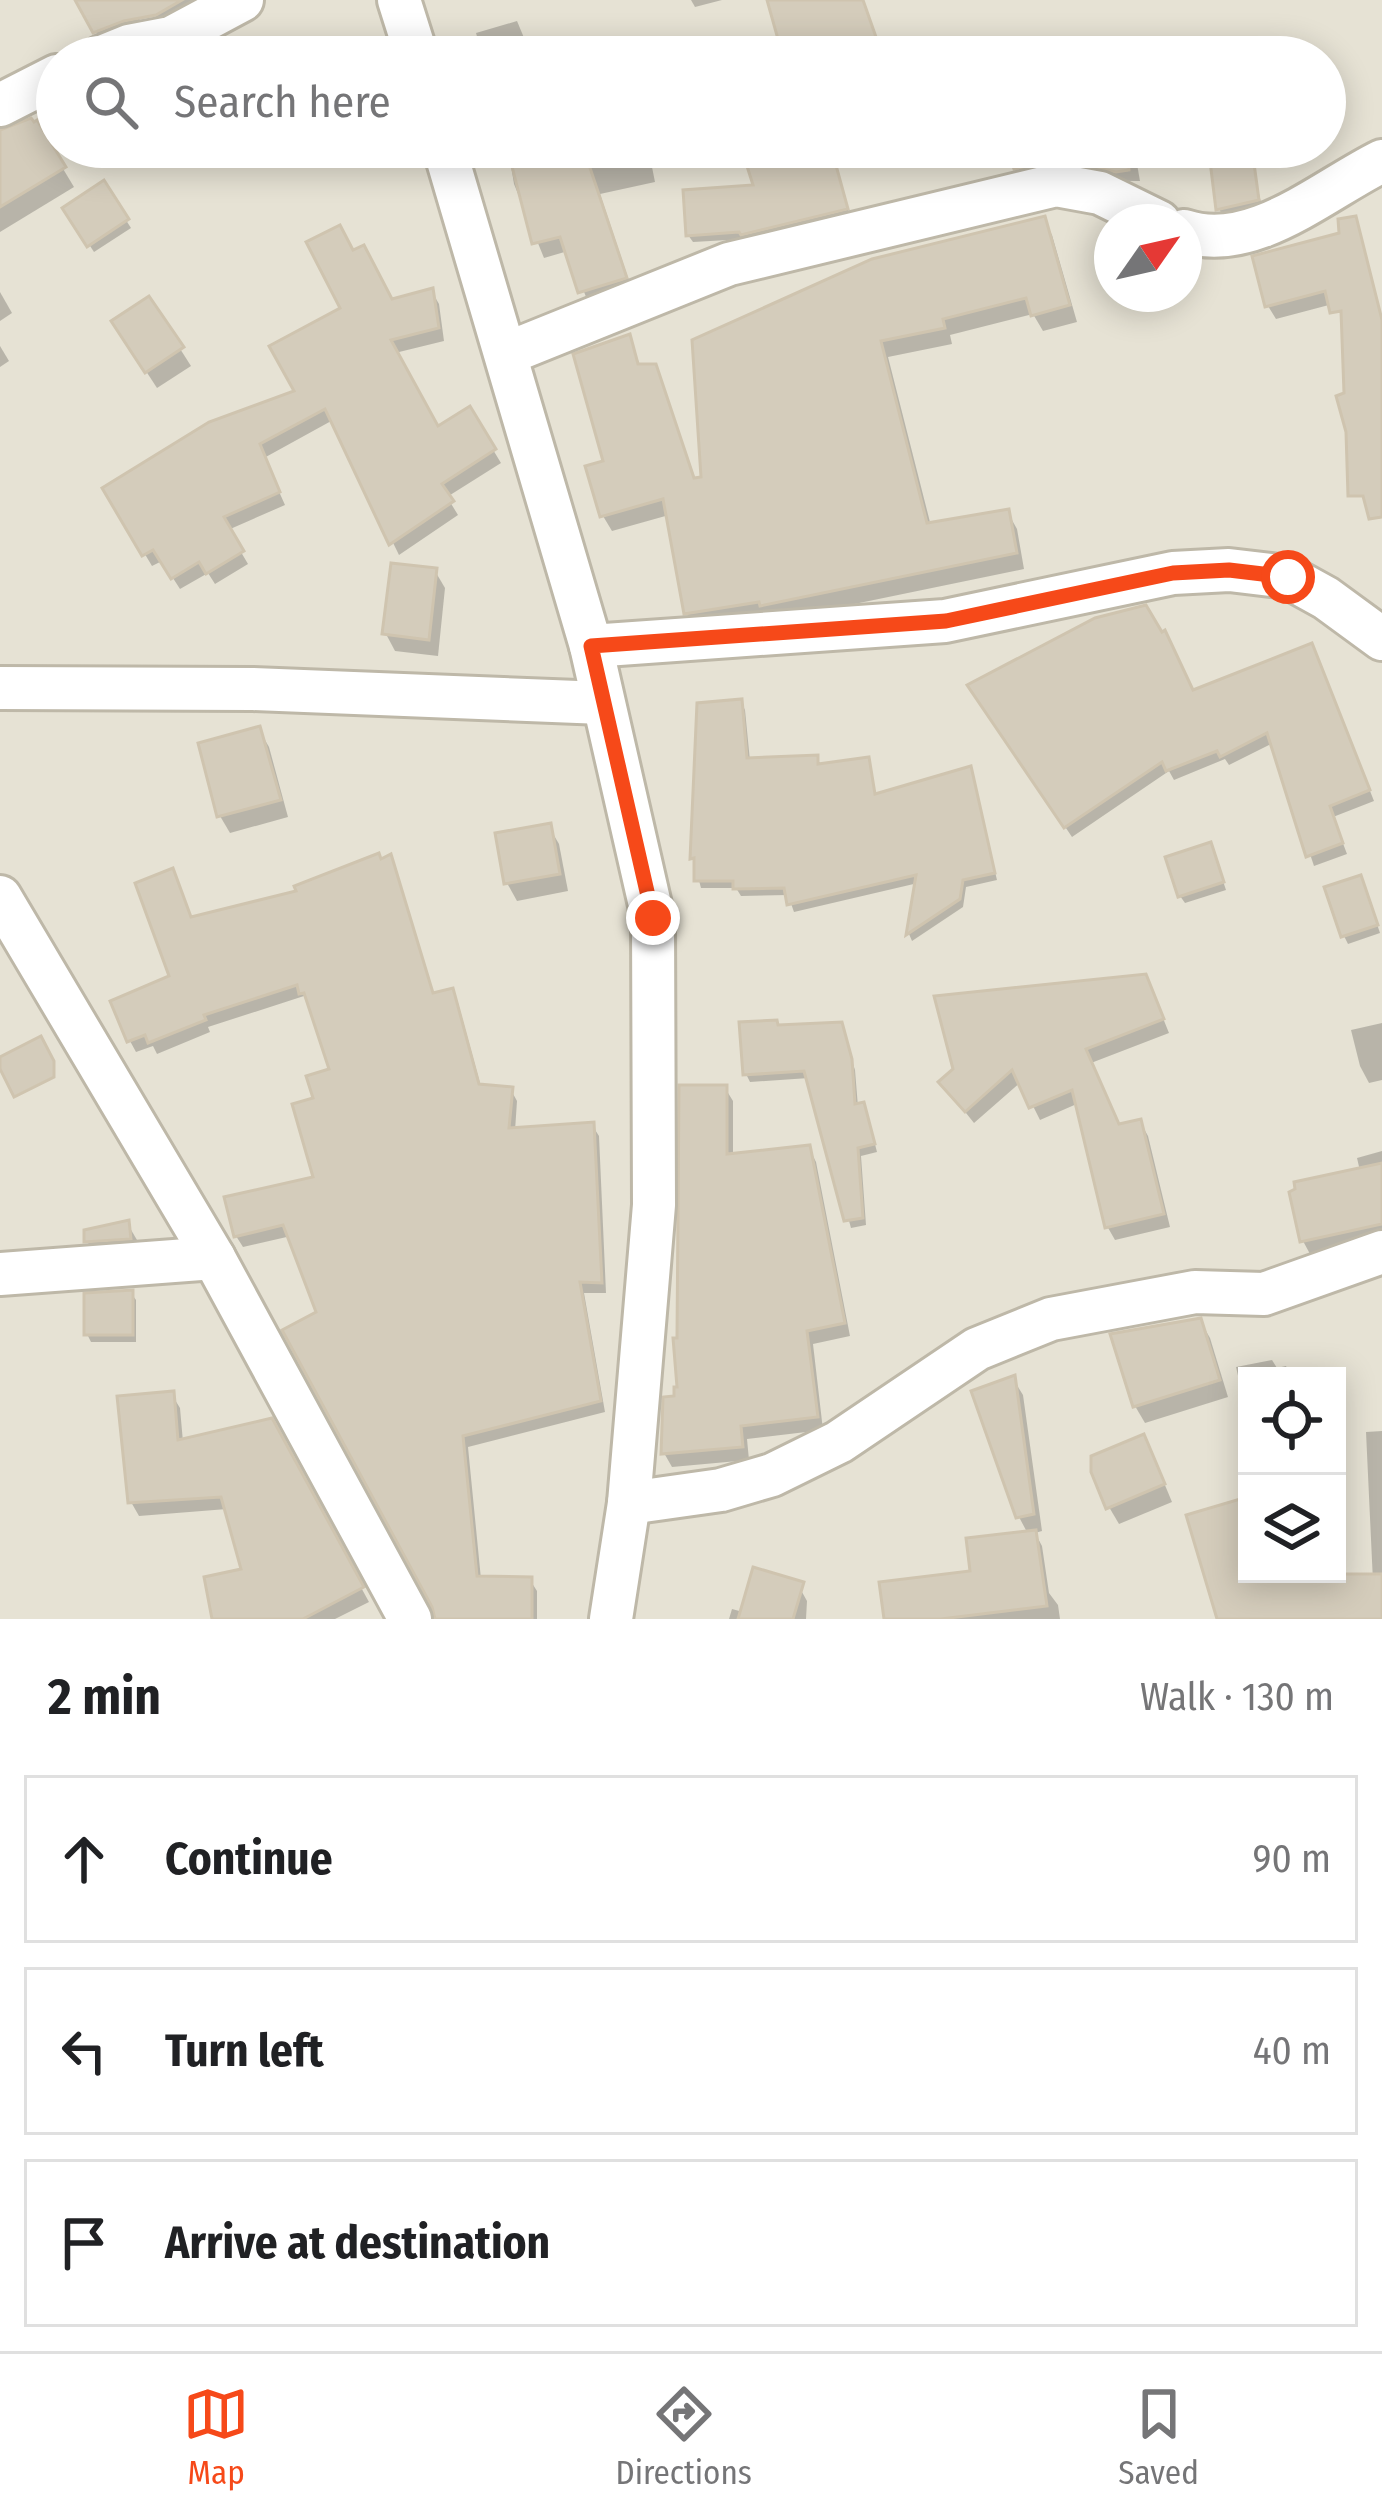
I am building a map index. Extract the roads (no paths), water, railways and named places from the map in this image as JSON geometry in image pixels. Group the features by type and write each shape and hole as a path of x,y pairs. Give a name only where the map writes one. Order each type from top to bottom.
{"street":[{"path":"175,36 242,0"},
{"path":"399,0 410,36"},
{"path":"0,105 36,87"},
{"path":"1202,237 1266,227 1382,160"},
{"path":"451,168 591,646 653,918 654,1205 629,1503 611,1619"},
{"path":"508,353 730,263 1056,185 1100,193 1122,204"},
{"path":"591,646 946,621 1173,573 1229,570 1288,577 1382,639"},
{"path":"0,688 253,688 603,704"},
{"path":"0,897 214,1258 410,1619"},
{"path":"629,1503 721,1490 772,1475 839,1442 977,1349 1052,1319 1196,1292 1264,1294 1382,1252"},
{"path":"0,1274 214,1258"}]}
